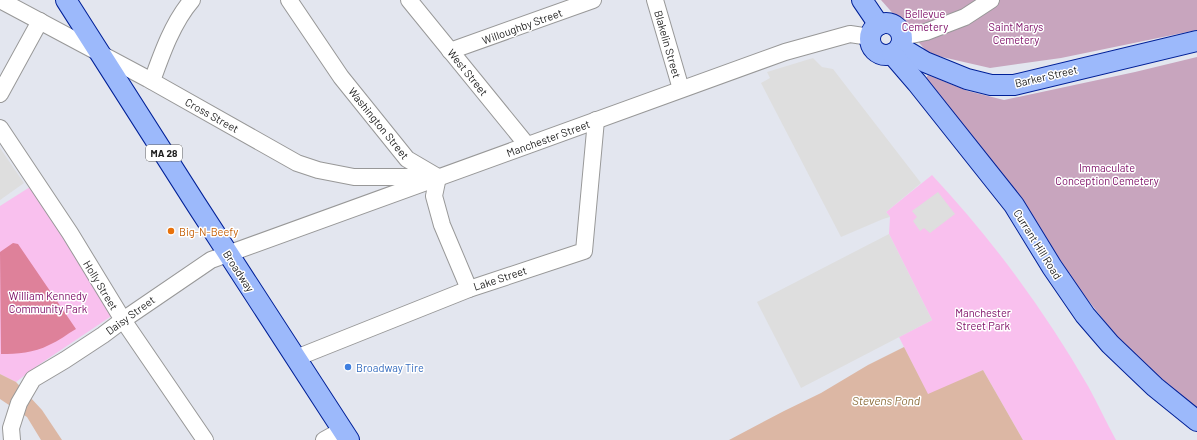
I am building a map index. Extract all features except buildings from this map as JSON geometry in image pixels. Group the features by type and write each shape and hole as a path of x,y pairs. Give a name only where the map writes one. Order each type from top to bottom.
{"main road":[{"name":"Broadway","path":"66,0 346,435"},
{"path":"862,0 874,31 870,43 872,48 876,52 886,55 898,46 900,32 894,25 889,23 874,31"},
{"name":"Barker Street","path":"898,46 925,62 968,79 991,85 1014,84 1197,41"},
{"name":"Currant Hill Road","path":"898,46 917,84 1014,205 1052,267 1085,315 1110,344 1155,387 1197,421"}],"street":[{"name":"Cross Street","path":"0,0 152,81 297,163 318,170 354,177 438,177"},
{"path":"152,81 161,54 183,10 192,0"},
{"name":"Washington Street","path":"289,0 341,77 407,159 438,177"},
{"name":"West Street","path":"409,0 527,145"},
{"name":"Willoughby Street","path":"450,51 593,0"},
{"name":"Blakelin Street","path":"655,0 681,89"},
{"path":"898,46 926,32 965,17 991,0"},
{"path":"0,94 40,21"},
{"name":"Manchester Street","path":"228,253 785,52 837,37 874,31"},
{"name":"Lake Street","path":"296,358 469,289 584,251 596,120"},
{"name":"Holly Street","path":"0,128 70,233 123,320 205,440"},
{"path":"438,177 434,196 442,225 469,289"},
{"name":"Daisy Street","path":"11,434 19,403 33,379 103,335 211,260 228,253"},
{"path":"324,440 346,435"}],"green space":[{"name":"Saint Marys Cemetery","path":"881,0 1197,0 1197,30 1061,58 990,68 929,54"},
{"name":"Immaculate Conception Cemetery","path":"1197,57 1197,414 1138,364 1081,291 925,79 928,75 968,91 1004,100"},
{"name":"Manchester Street Park","path":"932,175 976,224 1016,276 1054,330 1088,386 1116,440 1023,440 983,370 928,395 899,337 932,320 889,234 890,217 886,212"},
{"name":"William Kennedy Community Park","path":"30,187 113,315 37,366 16,382 0,374 0,206"},
{"path":"13,243 18,244 76,329 56,342 37,350 1,354 0,252"}],"shaded area":[{"path":"813,58 822,67 833,69 921,183 886,212 890,217 841,237 761,83 770,78 767,72"},
{"path":"0,148 24,183 0,200"},
{"path":"938,192 955,214 930,233 924,228 920,231 913,221 917,217 912,211"},
{"path":"889,234 932,320 801,388 757,302"}],"water":[{"name":"Stevens Pond","path":"904,347 928,394 983,370 1023,440 729,440 821,393 868,365"},
{"path":"0,374 16,382 42,410 62,440 41,440 27,417 0,399"}],"place":[{"name":"Big-N-Beefy","path":"171,231"},
{"name":"Broadway Tire","path":"348,367"}],"park label":[{"name":"Bellevue Cemetery","path":"925,19"}]}
